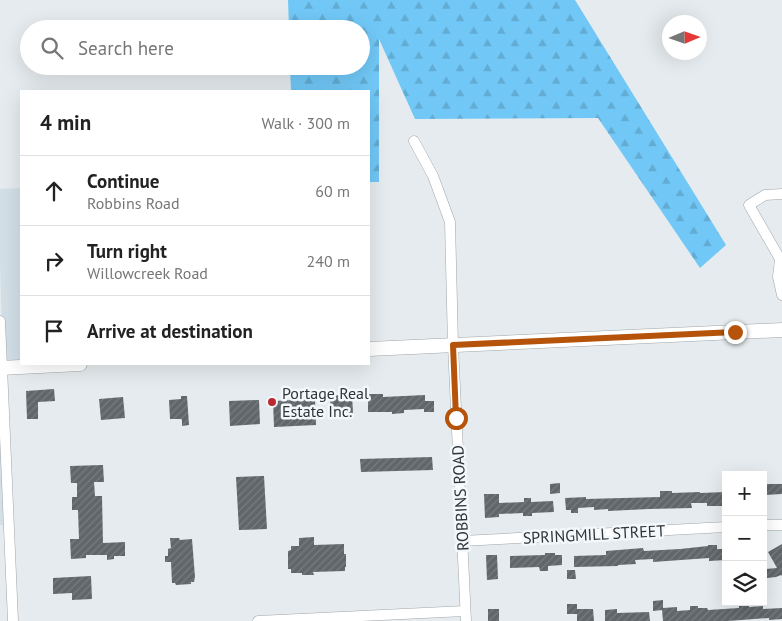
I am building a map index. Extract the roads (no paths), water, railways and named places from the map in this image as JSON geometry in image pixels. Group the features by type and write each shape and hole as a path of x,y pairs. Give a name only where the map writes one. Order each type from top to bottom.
{"main road":[{"path":"370,349 782,330"},
{"path":"1,368 60,365"}],"street":[{"name":"ROBBINS ROAD","path":"414,141 433,176 450,222 453,345 466,616"},
{"path":"782,194 765,195 749,205 780,259 778,277 782,296"},
{"path":"0,321 13,621"},
{"path":"767,526 782,524"},
{"name":"SPRINGMILL STREET","path":"462,540 722,527"},
{"path":"258,621 466,616"}],"place":[{"name":"Portage Real Estate Inc.","path":"272,402"}]}
